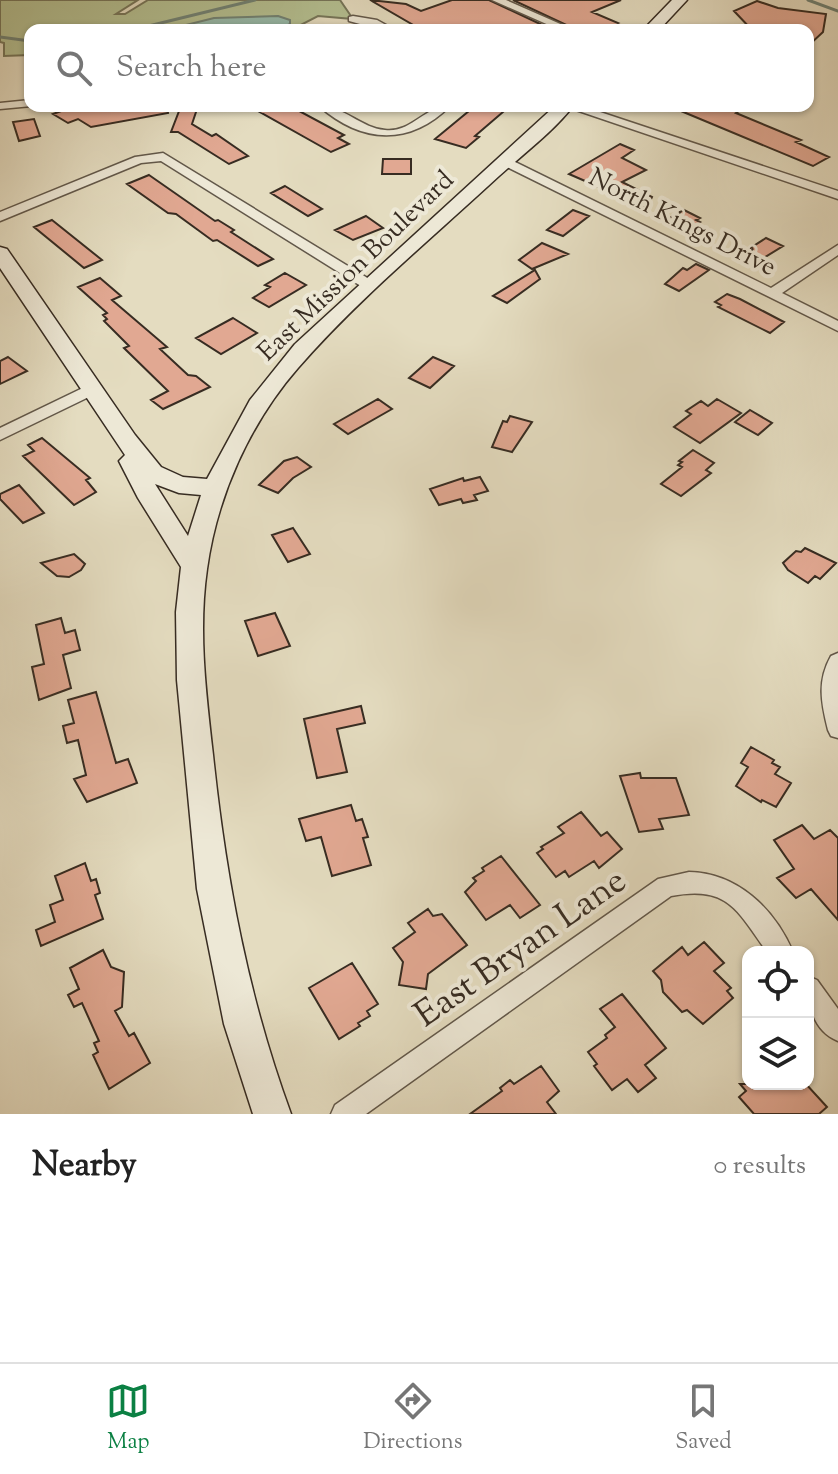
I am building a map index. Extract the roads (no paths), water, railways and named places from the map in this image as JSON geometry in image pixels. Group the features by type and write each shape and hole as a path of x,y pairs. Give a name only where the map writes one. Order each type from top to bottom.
{"main road":[{"path":"657,24 680,0"},
{"name":"East Mission Boulevard","path":"272,1114 233,996 214,905 190,670 190,603 194,566 215,488 241,435 276,379 317,334 561,112"},
{"path":"2,258 152,473 163,480 215,488"},
{"path":"127,441 134,470 194,566"}],"street":[{"path":"497,0 555,24"},
{"path":"353,19 377,24"},
{"path":"0,106 24,104"},
{"path":"336,112 365,128 394,136 419,126 436,112"},
{"path":"586,112 838,195"},
{"path":"0,217 155,156 169,159 369,285"},
{"name":"North Kings Drive","path":"505,161 838,327"},
{"path":"771,294 838,249"},
{"path":"0,435 91,389"},
{"path":"838,661 832,670 830,697 838,730"},
{"name":"East Bryan Lane","path":"344,1114 666,886 690,880 709,880 729,889 743,902 776,946"},
{"path":"814,996 838,1029"}],"waterway":[{"path":"157,24 255,0"},
{"path":"808,0 838,11"},
{"path":"0,37 24,40"}]}
